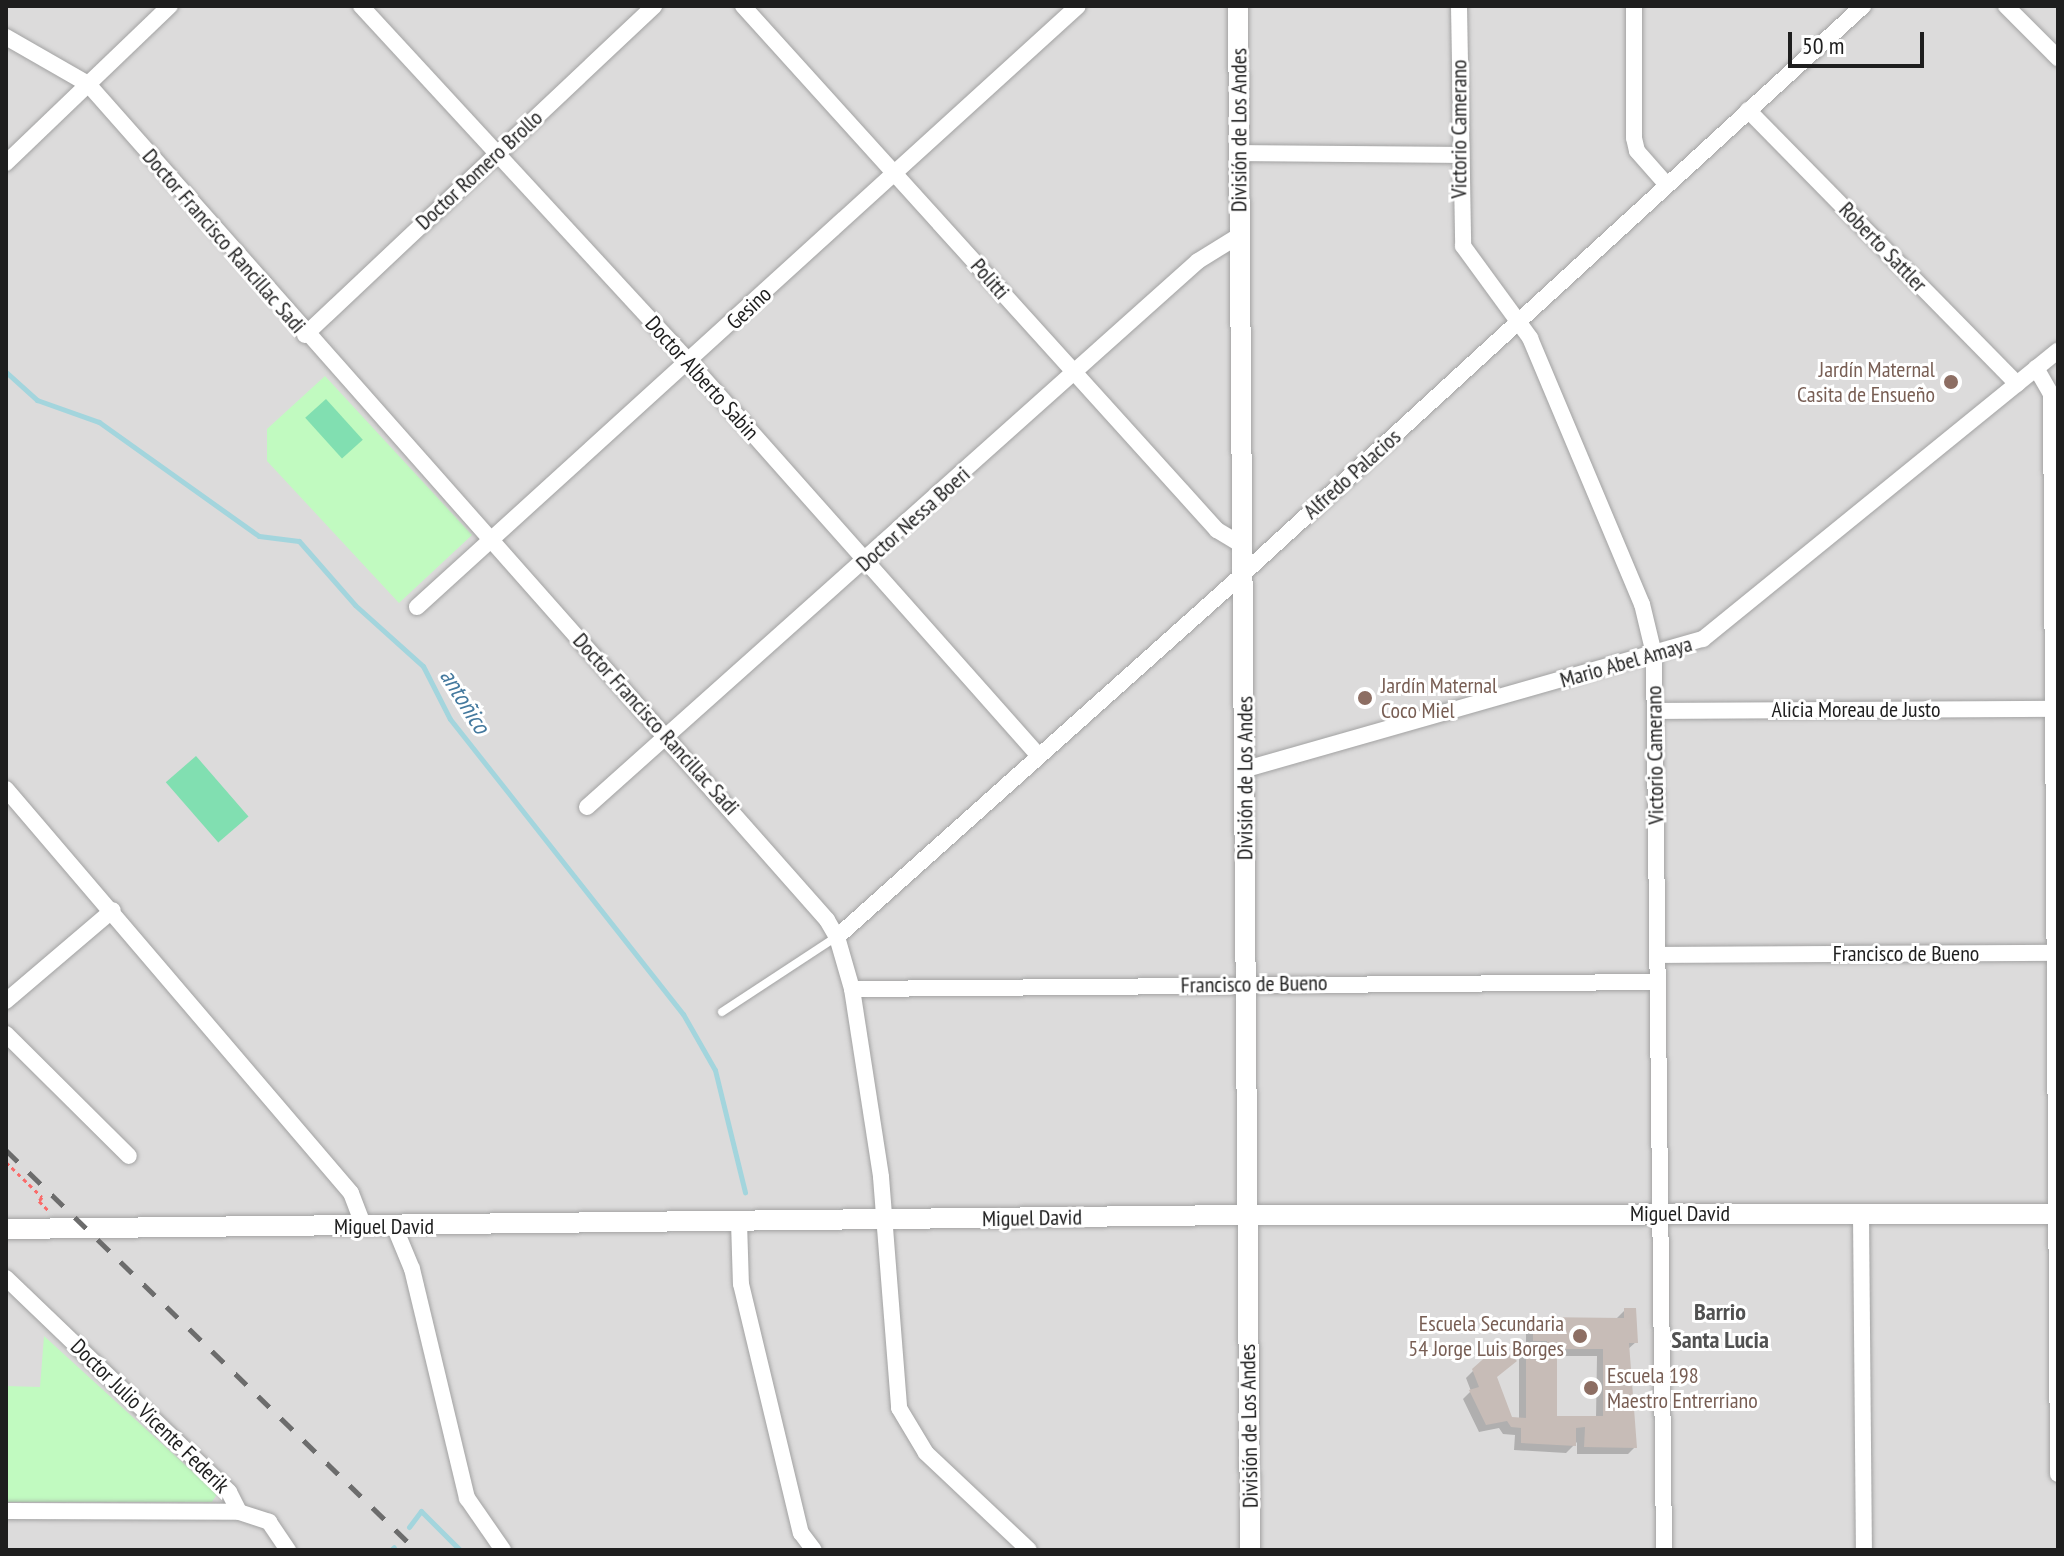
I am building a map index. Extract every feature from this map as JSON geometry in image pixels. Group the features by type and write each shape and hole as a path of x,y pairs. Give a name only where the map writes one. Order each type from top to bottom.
{"street":[{"path":"6,163 170,6"},
{"name":"Doctor Alberto Sabin","path":"361,6 690,363 864,563 1038,755"},
{"name":"Doctor Romero Brollo","path":"305,335 654,6"},
{"name":"Politti","path":"743,6 897,172 1073,374 1217,530 1242,545"},
{"name":"Gesino","path":"417,607 488,538 690,363 1078,6"},
{"name":"División de Los Andes","path":"1238,6 1250,1550"},
{"name":"Victorio Camerano","path":"1459,6 1459,155 1463,246 1520,320 1642,604 1654,654 1664,1550"},
{"path":"1634,6 1634,138 1637,151 1667,185"},
{"name":"Alfredo Palacios","path":"837,937 1243,574 1863,6"},
{"path":"2006,6 2058,58"},
{"name":"Doctor Francisco Rancillac Sadi","path":"6,37 88,84 305,335 667,735 837,937 852,989 885,1220 894,1388 905,1424 926,1453 1029,1550"},
{"name":"Roberto Sattler","path":"1748,110 2017,384"},
{"path":"1240,153 1459,155"},
{"name":"Doctor Nessa Boeri","path":"587,807 864,563 1198,261 1240,235"},
{"name":"Mario Abel Amaya","path":"1246,769 1703,639 2058,351"},
{"path":"2036,368 2051,394 2055,478 2058,1474"},
{"name":"Alicia Moreau de Justo","path":"1655,711 2055,709"},
{"path":"6,789 113,910 351,1193 364,1227"},
{"path":"6,1001 113,910"},
{"name":"Francisco de Bueno","path":"1657,955 2057,953"},
{"name":"Francisco de Bueno","path":"852,989 1657,982"},
{"path":"6,1034 129,1156"},
{"name":"Miguel David","path":"6,1229 395,1228 1246,1215 2057,1214"},
{"path":"1861,1215 1864,1550"},
{"path":"739,1222 741,1284 801,1533 814,1550"},
{"path":"395,1228 412,1269 467,1498 503,1550"},
{"name":"Doctor Julio Vicente Federik","path":"6,1278 229,1492 239,1512 263,1517 280,1547"},
{"path":"6,1511 239,1512"}],"lane":[{"path":"722,1012 837,937"}],"path":[{"path":"6,1162 67,1230"}],"shaded area":[{"path":"6,6 2058,6 2058,1550 6,1550"}],"green space":[{"path":"325,376 472,535 399,603 267,461 267,429"},
{"path":"326,399 363,440 342,459 305,418"},
{"path":"196,756 248,816 218,843 166,782"},
{"path":"44,1336 217,1494 212,1502 6,1502 6,1386 40,1387"}],"building":[{"path":"1624,1308 1636,1308 1638,1343 1629,1343 1637,1448 1584,1447 1585,1427 1576,1428 1576,1446 1521,1443 1521,1428 1511,1427 1507,1421 1486,1425 1469,1390 1479,1387 1472,1369 1500,1344 1517,1361 1497,1377 1512,1417 1526,1418 1526,1348 1547,1347 1547,1341 1533,1341 1533,1317 1624,1318","holes":["1557,1349 1603,1349 1603,1416 1557,1416"]}],"waterway":[{"name":"antoñico","path":"6,372 37,400 99,422 259,536 299,541 355,605 423,666 450,719 683,1014 715,1070 745,1192"},
{"path":"409,1527 421,1511 460,1550"},
{"path":"391,1550 394,1547"}],"railway":[{"path":"6,1150 416,1550"}],"place":[{"name":"Jardín Maternal Casita de Ensueño","path":"1951,382"},
{"name":"Jardín Maternal Coco Miel","path":"1365,698"},
{"name":"Escuela Secundaria 54 Jorge Luis Borges","path":"1580,1336"},
{"name":"Escuela 198 Maestro Entrerriano","path":"1591,1388"}],"district":[{"name":"Barrio Santa Lucia","path":"1720,1326"}]}
